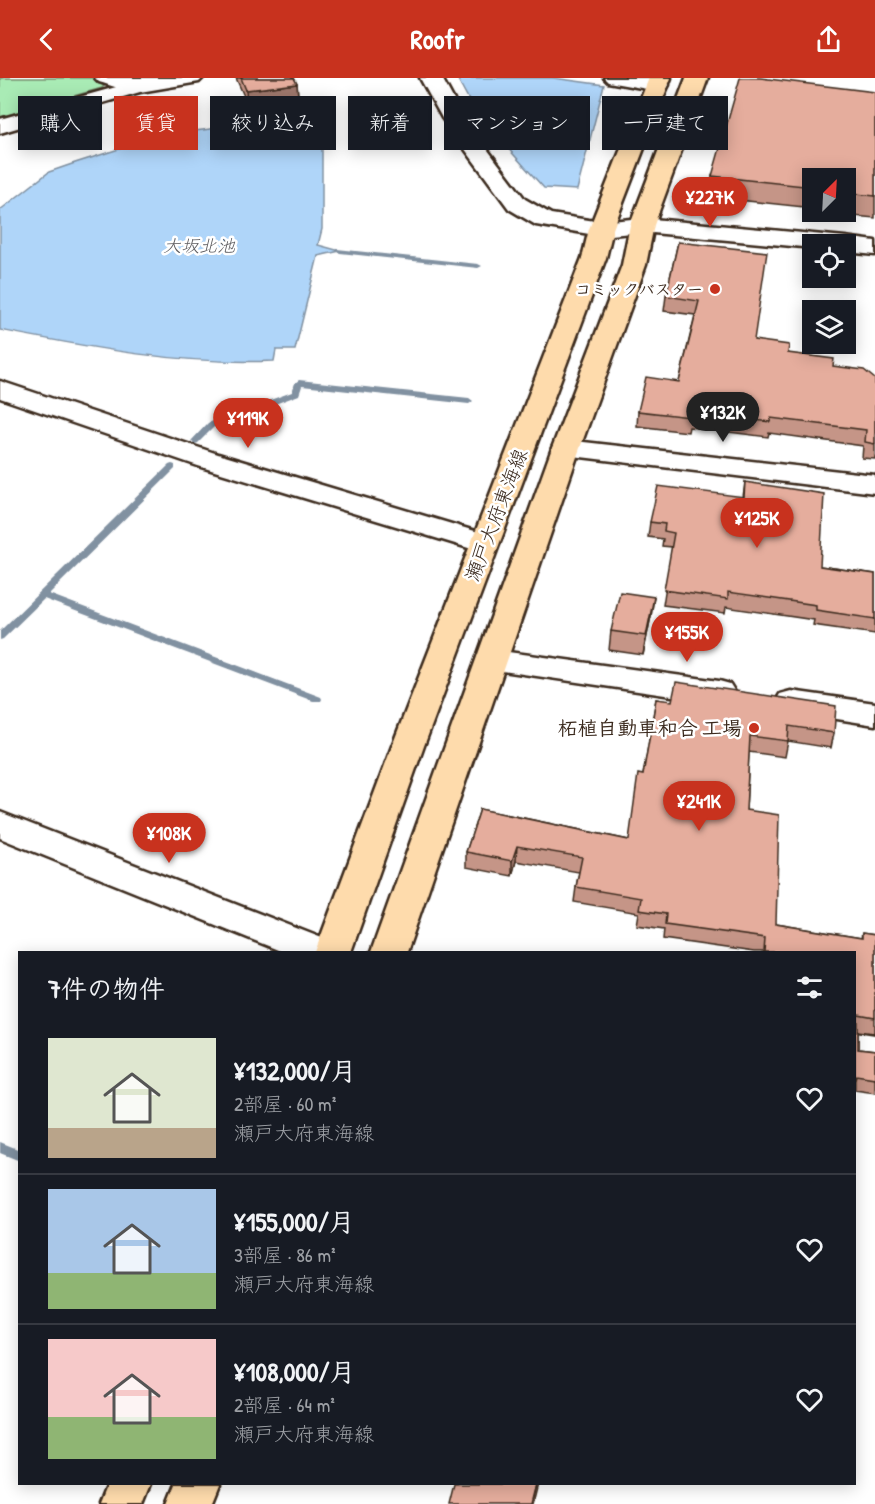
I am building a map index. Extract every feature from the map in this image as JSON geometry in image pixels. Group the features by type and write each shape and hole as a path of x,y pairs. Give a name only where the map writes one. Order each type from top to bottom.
{"main road":[{"path":"389,951 566,448 634,265 640,233 697,78"},
{"name":"瀬戸大府東海線","path":"333,951 408,746 594,258 601,229 659,81"},
{"path":"121,1504 129,1485"},
{"path":"190,1504 198,1485"}],"street":[{"path":"106,78 143,82 192,78"},
{"path":"431,78 453,118 517,204 544,220 640,233 802,242"},
{"path":"615,78 659,81"},
{"path":"0,126 143,82"},
{"path":"640,233 802,258"},
{"path":"856,246 875,248"},
{"path":"856,264 875,266"},
{"path":"0,389 208,460 485,544"},
{"path":"566,448 875,484"},
{"path":"492,660 875,714"},
{"path":"0,824 317,951"},
{"path":"856,1047 875,1050"}],"green space":[{"path":"0,78 97,78 109,81 102,88 74,96 18,96 18,112 0,117"}],"water":[{"path":"457,78 553,78 604,85 590,139 590,96 467,96"},
{"name":"大坂北池","path":"210,129 210,150 322,150 322,229 318,245 340,251 318,256 295,350 276,350 274,361 239,362 171,358 103,349 0,330 0,210 49,172 116,150 198,150 198,131"},
{"path":"509,150 587,150 577,190 544,188"}],"building":[{"path":"241,78 294,78 297,84 246,90"},
{"path":"740,78 760,78 875,92 875,196 856,194 856,168 802,168 802,186 712,176 719,150 728,150 728,120"},
{"path":"678,242 767,252 754,340 789,345 788,353 834,359 833,366 864,370 875,379 875,444 865,442 866,430 771,418 770,422 691,412 690,417 638,411 646,377 679,382 699,301 666,296"},
{"path":"745,482 824,494 820,566 875,574 875,619 816,610 816,605 728,592 728,599 664,590 674,533 664,531 665,524 650,522 658,486 744,497"},
{"path":"620,592 654,597 646,636 611,631"},
{"path":"676,682 836,706 834,733 789,726 788,741 750,736 746,810 779,815 776,924 862,938 862,933 875,935 875,1018 858,1015 858,1049 875,1051 875,1078 856,1075 856,951 764,951 765,938 665,924 666,914 639,910 641,898 576,887 582,857 517,846 512,861 466,852 480,809 629,840 638,774 643,775 656,699 672,701"},
{"path":"454,1485 536,1485 531,1504 449,1504"}],"waterway":[{"path":"340,251 478,266"},
{"path":"195,441 211,425 296,393 299,383 469,401"},
{"path":"0,637 172,467"},
{"path":"43,595 317,699"},
{"path":"0,1147 18,1155"}],"place":[{"name":"コミックバスター","path":"715,289"},
{"name":"柘植自動車和合 工場","path":"754,728"}]}
